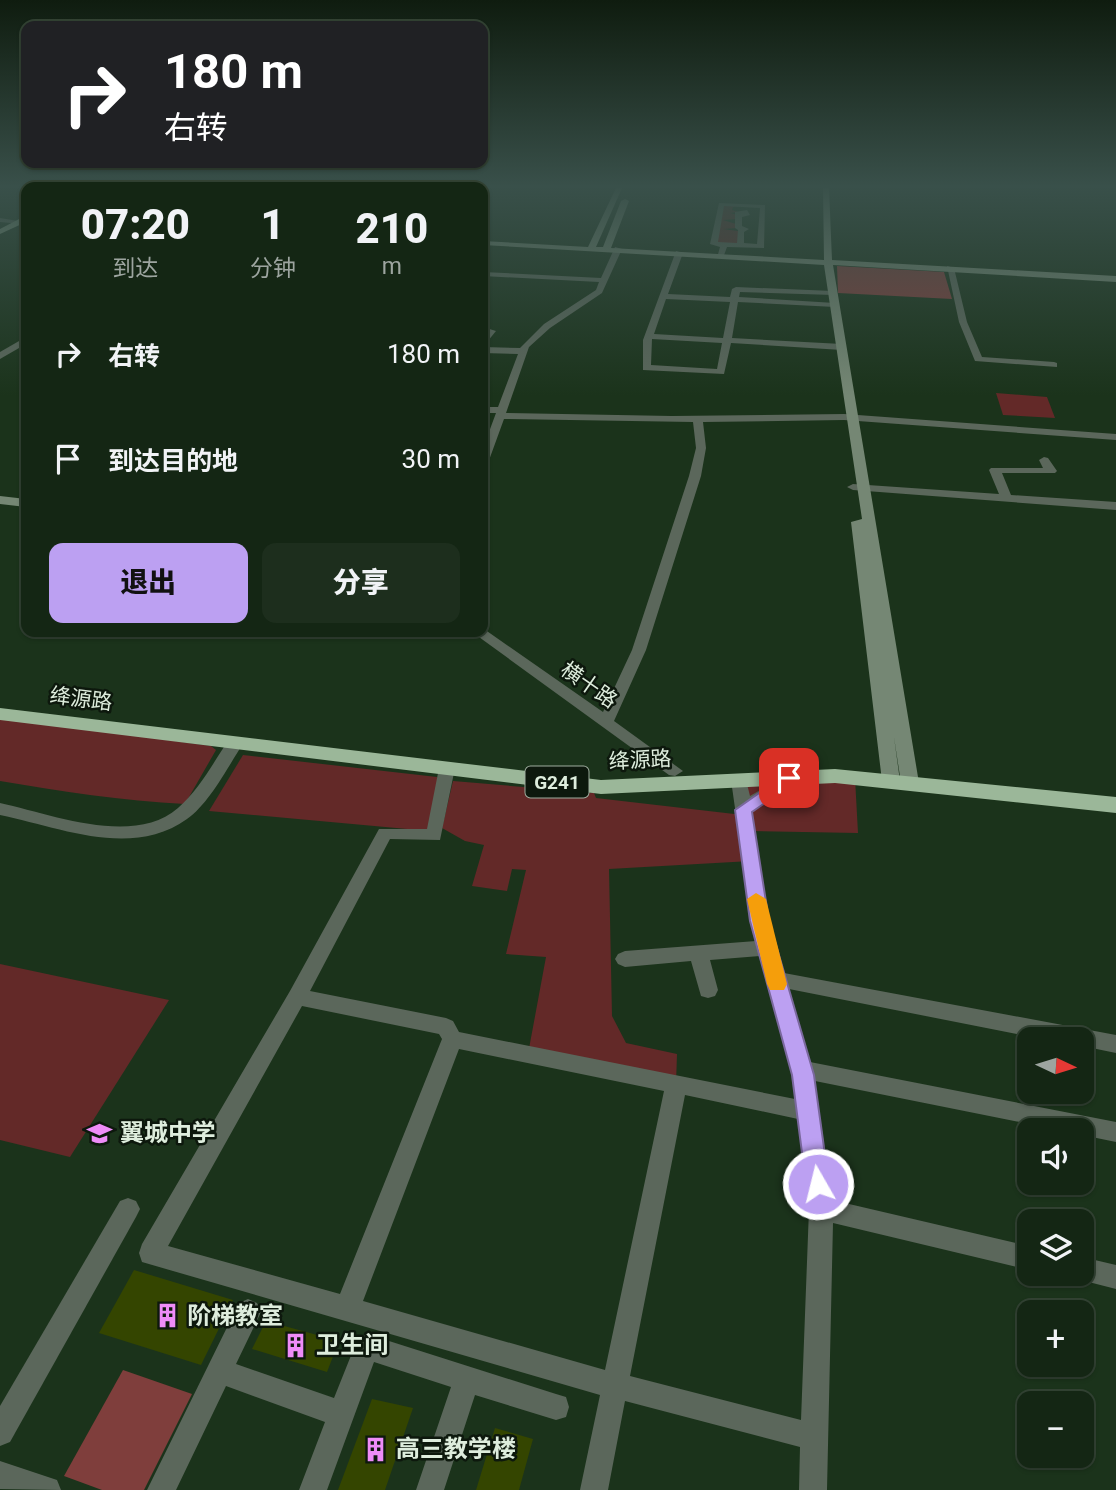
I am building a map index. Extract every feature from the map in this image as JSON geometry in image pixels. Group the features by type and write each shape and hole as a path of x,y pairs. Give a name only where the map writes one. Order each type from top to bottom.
{"highway":[{"name":"绛源路","path":"0,702 601,774 832,763 900,776 1116,805"},
{"name":"绛源路","path":"0,714 601,787 835,776 900,776 1116,792"}],"main road":[{"path":"747,258 1116,278"},
{"path":"826,258 900,776"},
{"path":"0,500 21,502"}],"street":[{"path":"488,450 524,351 547,326 599,291 614,258"},
{"path":"678,258 649,336 646,368 721,372 736,289 832,299"},
{"path":"950,269 963,322 978,359 1054,365"},
{"path":"488,274 604,280"},
{"path":"665,296 734,300"},
{"path":"649,336 838,347"},
{"path":"0,356 21,343"},
{"path":"488,350 524,351"},
{"path":"488,411 698,419 848,418 1116,438"},
{"path":"606,722 639,650 695,476 701,448 698,419"},
{"path":"1006,500 995,470 1051,471 1044,460"},
{"path":"859,488 1116,506"},
{"name":"横十路","path":"486,637 675,771"},
{"path":"0,809 32,814 93,832 146,832 182,815 236,743"},
{"path":"447,768 434,836 384,833 297,997 152,1253 615,1386 814,1437"},
{"path":"743,810 789,778"},
{"path":"739,780 760,921 801,1069 821,1209 813,1490"},
{"path":"625,959 767,948"},
{"path":"699,954 708,990"},
{"path":"776,979 1116,1045"},
{"path":"297,997 446,1027 452,1039 347,1309"},
{"path":"452,1039 808,1111"},
{"path":"801,1069 1116,1132"},
{"path":"594,1490 676,1084"},
{"path":"0,1432 128,1209"},
{"path":"821,1209 1017,1255"},
{"path":"1094,1272 1116,1277"},
{"path":"160,1490 248,1312"},
{"path":"313,1490 367,1347 556,1407"},
{"path":"219,1371 342,1414"},
{"path":"430,1490 467,1378"},
{"path":"0,1475 47,1490"}],"shaded area":[{"path":"837,266 944,272 952,299 838,293"},
{"path":"996,393 1047,397 1055,418 1003,415"},
{"path":"0,717 211,746 216,750 185,804 115,798 0,781"},
{"path":"243,755 437,777 438,791 429,831 209,811"},
{"path":"855,778 858,833 747,831 751,861 609,869 612,1016 626,1043 677,1054 676,1084 528,1054 546,957 506,954 526,870 512,869 507,891 472,886 484,845 465,841 442,828 453,781 594,793 596,798 743,815 739,780"},
{"path":"0,964 169,1000 70,1157 0,1140"},
{"path":"123,1370 192,1394 144,1490 102,1490 64,1476"}],"building":[{"name":"阶梯教室","path":"134,1270 233,1300 201,1365 99,1333"},
{"name":"卫生间","path":"266,1321 339,1341 327,1372 252,1349"},
{"name":"高三教学楼","path":"372,1399 413,1408 385,1490 338,1490"},
{"name":"高三教学楼","path":"495,1428 533,1439 519,1490 476,1490"}],"slow traffic":[{"path":"756,899 777,984"}],"place":[{"name":"翼城中学","path":"100,1133"},
{"name":"阶梯教室","path":"167,1316"},
{"name":"卫生间","path":"296,1345"},
{"name":"高三教学楼","path":"376,1449"}],"route":[{"path":"789,778 743,810 760,921 803,1075 818,1184"}]}
